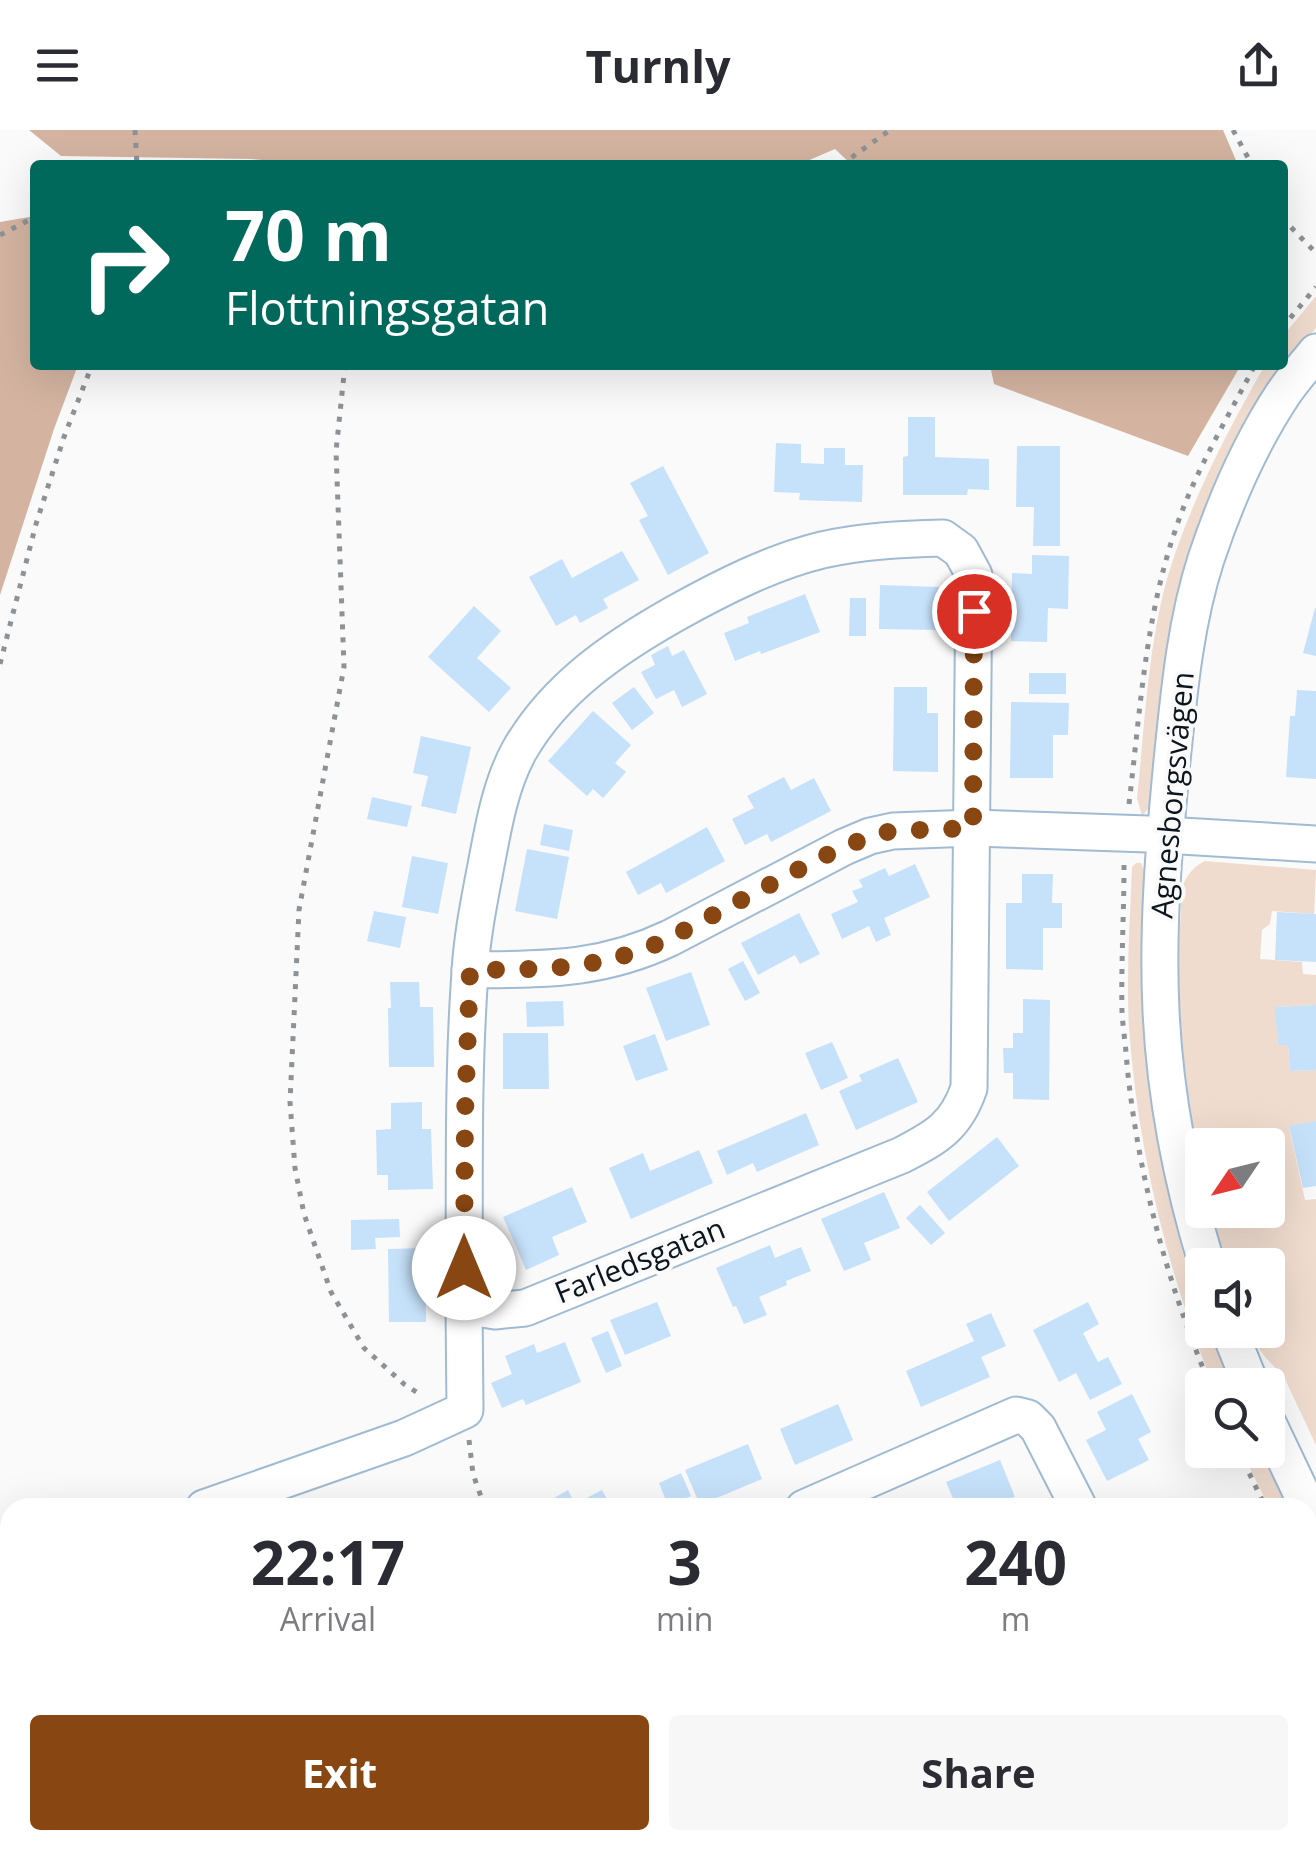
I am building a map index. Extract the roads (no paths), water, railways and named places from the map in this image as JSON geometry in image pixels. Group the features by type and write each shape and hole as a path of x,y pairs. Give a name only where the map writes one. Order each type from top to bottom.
{"street":[{"name":"Agnesborgsvägen","path":"1203,1248 1180,1158 1166,1074 1161,1010 1165,835 1176,720 1188,631 1226,505 1283,394 1316,352"},
{"name":"Farledsgatan","path":"943,538 961,552 974,575 969,1088 950,1126 902,1155 524,1308 495,1311 464,1306 470,970 478,906 504,784 537,724 584,673 616,648 705,597 818,551 866,542 943,538"},
{"path":"470,970 557,968 614,960 670,938 822,857 892,831 973,828 1316,844"},
{"path":"233,1498 404,1438 465,1410 464,1306"},
{"path":"827,1498 1016,1415 1028,1418 1038,1428 1074,1498"},
{"path":"1285,1459 1304,1498"}]}
